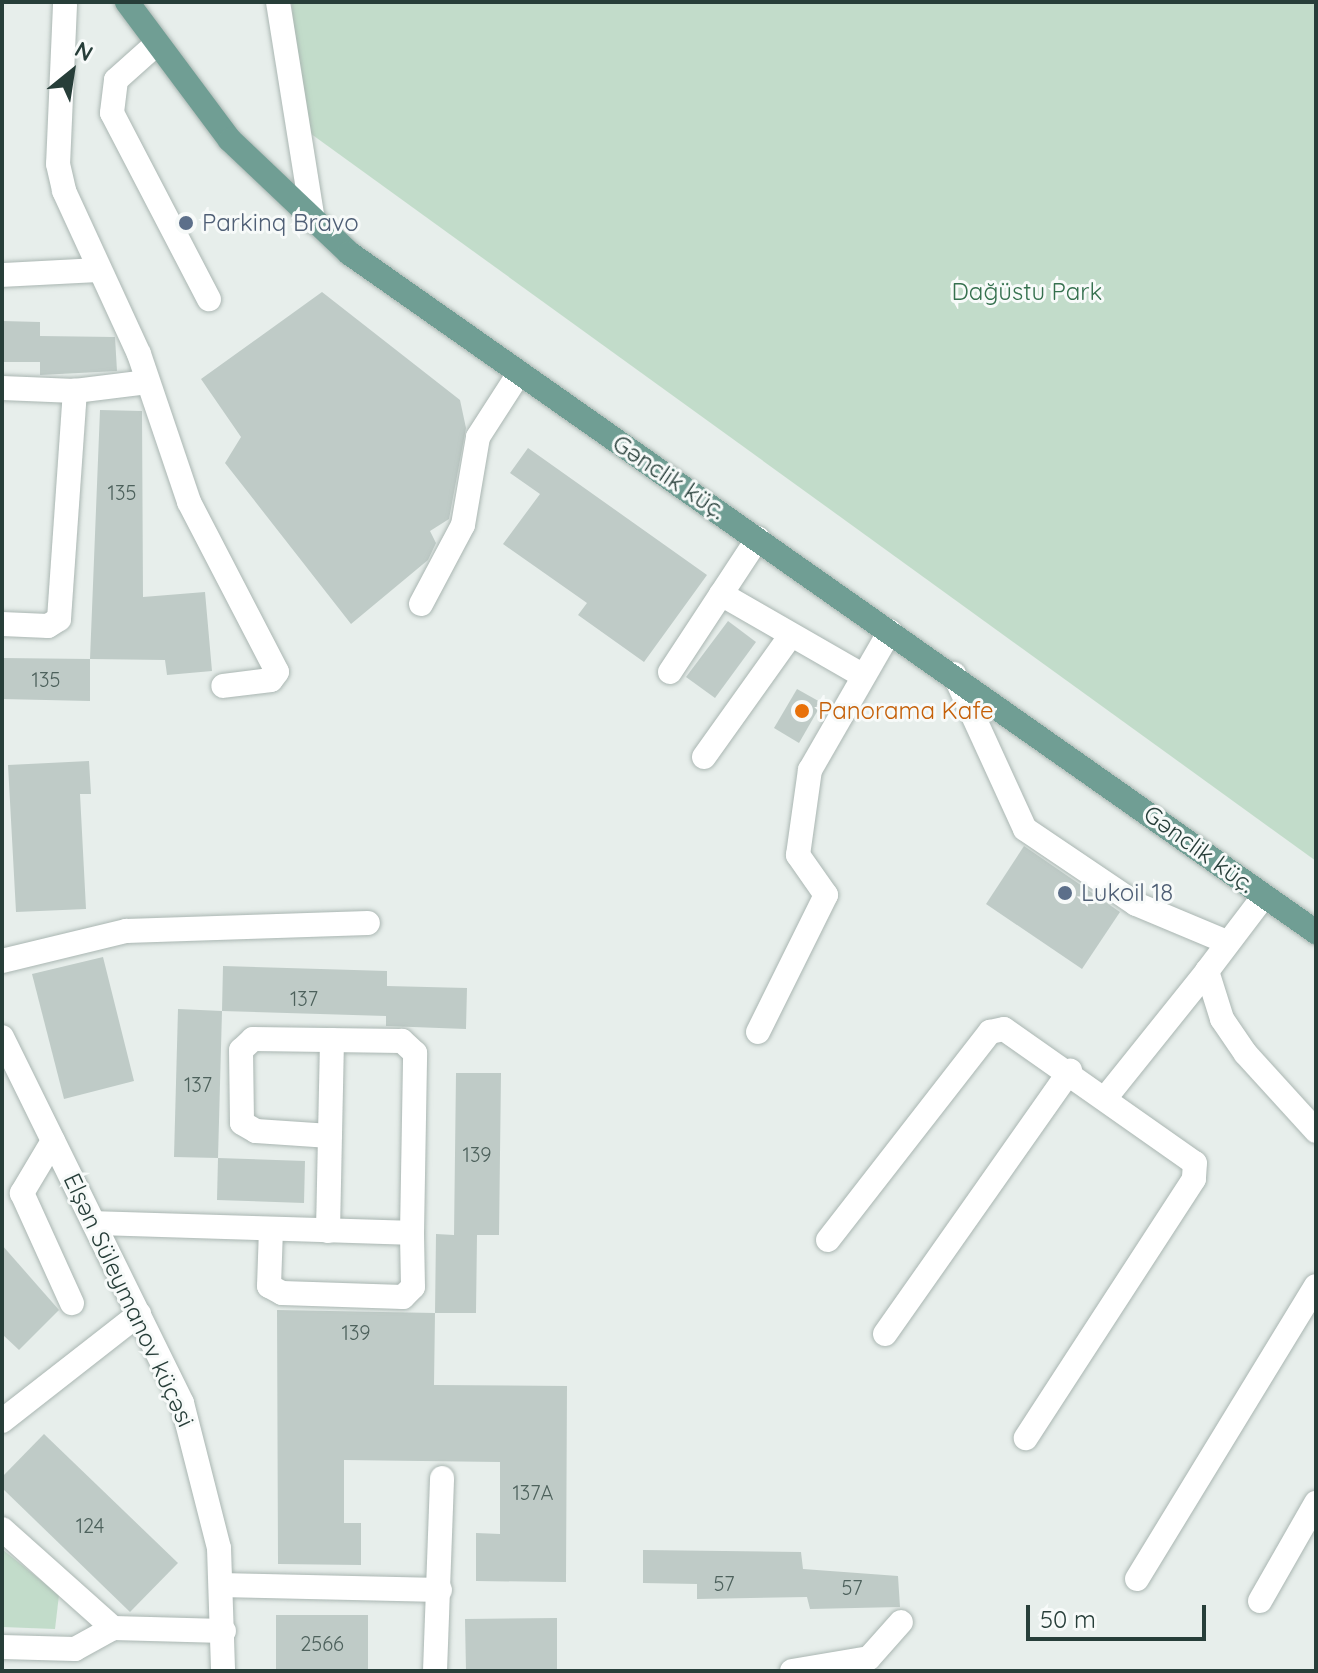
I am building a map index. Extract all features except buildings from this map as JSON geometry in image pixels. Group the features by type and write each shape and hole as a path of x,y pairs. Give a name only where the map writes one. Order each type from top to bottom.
{"main road":[{"name":"Gənclik küç.","path":"127,2 154,46 230,140 313,221 518,375 954,674 1316,932"}],"street":[{"path":"278,2 313,221"},
{"path":"65,5 58,164 96,270 147,382 189,502 274,659 271,680 223,686"},
{"path":"154,46 116,80 112,113 209,299"},
{"path":"2,275 96,270"},
{"path":"421,604 463,525 478,437 518,375"},
{"path":"2,388 75,391 147,382"},
{"path":"2,624 48,626 59,619 75,391"},
{"path":"670,672 758,538"},
{"path":"721,594 789,638 862,675"},
{"path":"758,1032 826,895 798,855 810,770 890,631"},
{"path":"704,757 789,638"},
{"path":"954,674 1025,829 1136,904 1227,942"},
{"path":"1107,1096 1264,896"},
{"path":"2,961 126,931 368,923"},
{"path":"1207,971 1222,1019 1246,1054 1316,1131"},
{"path":"828,1240 990,1032 1004,1029 1107,1096 1195,1163 1194,1179 1026,1438"},
{"name":"Elşən Süleymanov küçəsi","path":"2,1037 182,1403 219,1548 223,1671"},
{"path":"271,1229 269,1286 282,1293 403,1297 413,1287 415,1053 402,1041 253,1039 241,1050 242,1123 256,1131 330,1136"},
{"path":"328,1231 332,1040"},
{"path":"885,1334 1070,1071"},
{"path":"53,1141 22,1193 72,1303"},
{"path":"94,1223 412,1233"},
{"path":"1137,1579 1316,1286"},
{"path":"2,1421 139,1314"},
{"path":"435,1671 442,1478"},
{"path":"1260,1601 1316,1503"},
{"path":"2,1529 113,1628 224,1631"},
{"path":"221,1585 440,1590"},
{"path":"792,1671 869,1658 901,1622"},
{"path":"2,1647 76,1660 113,1628"}],"green space":[{"name":"Dağüstu Park","path":"292,2 1316,2 1316,861 296,123"},
{"path":"2,1549 59,1595 55,1629 2,1627"}],"place":[{"name":"Parkinq Bravo","path":"186,223"},
{"name":"Panorama Kafe","path":"802,711"},
{"name":"Lukoil 18","path":"1065,893"}]}
